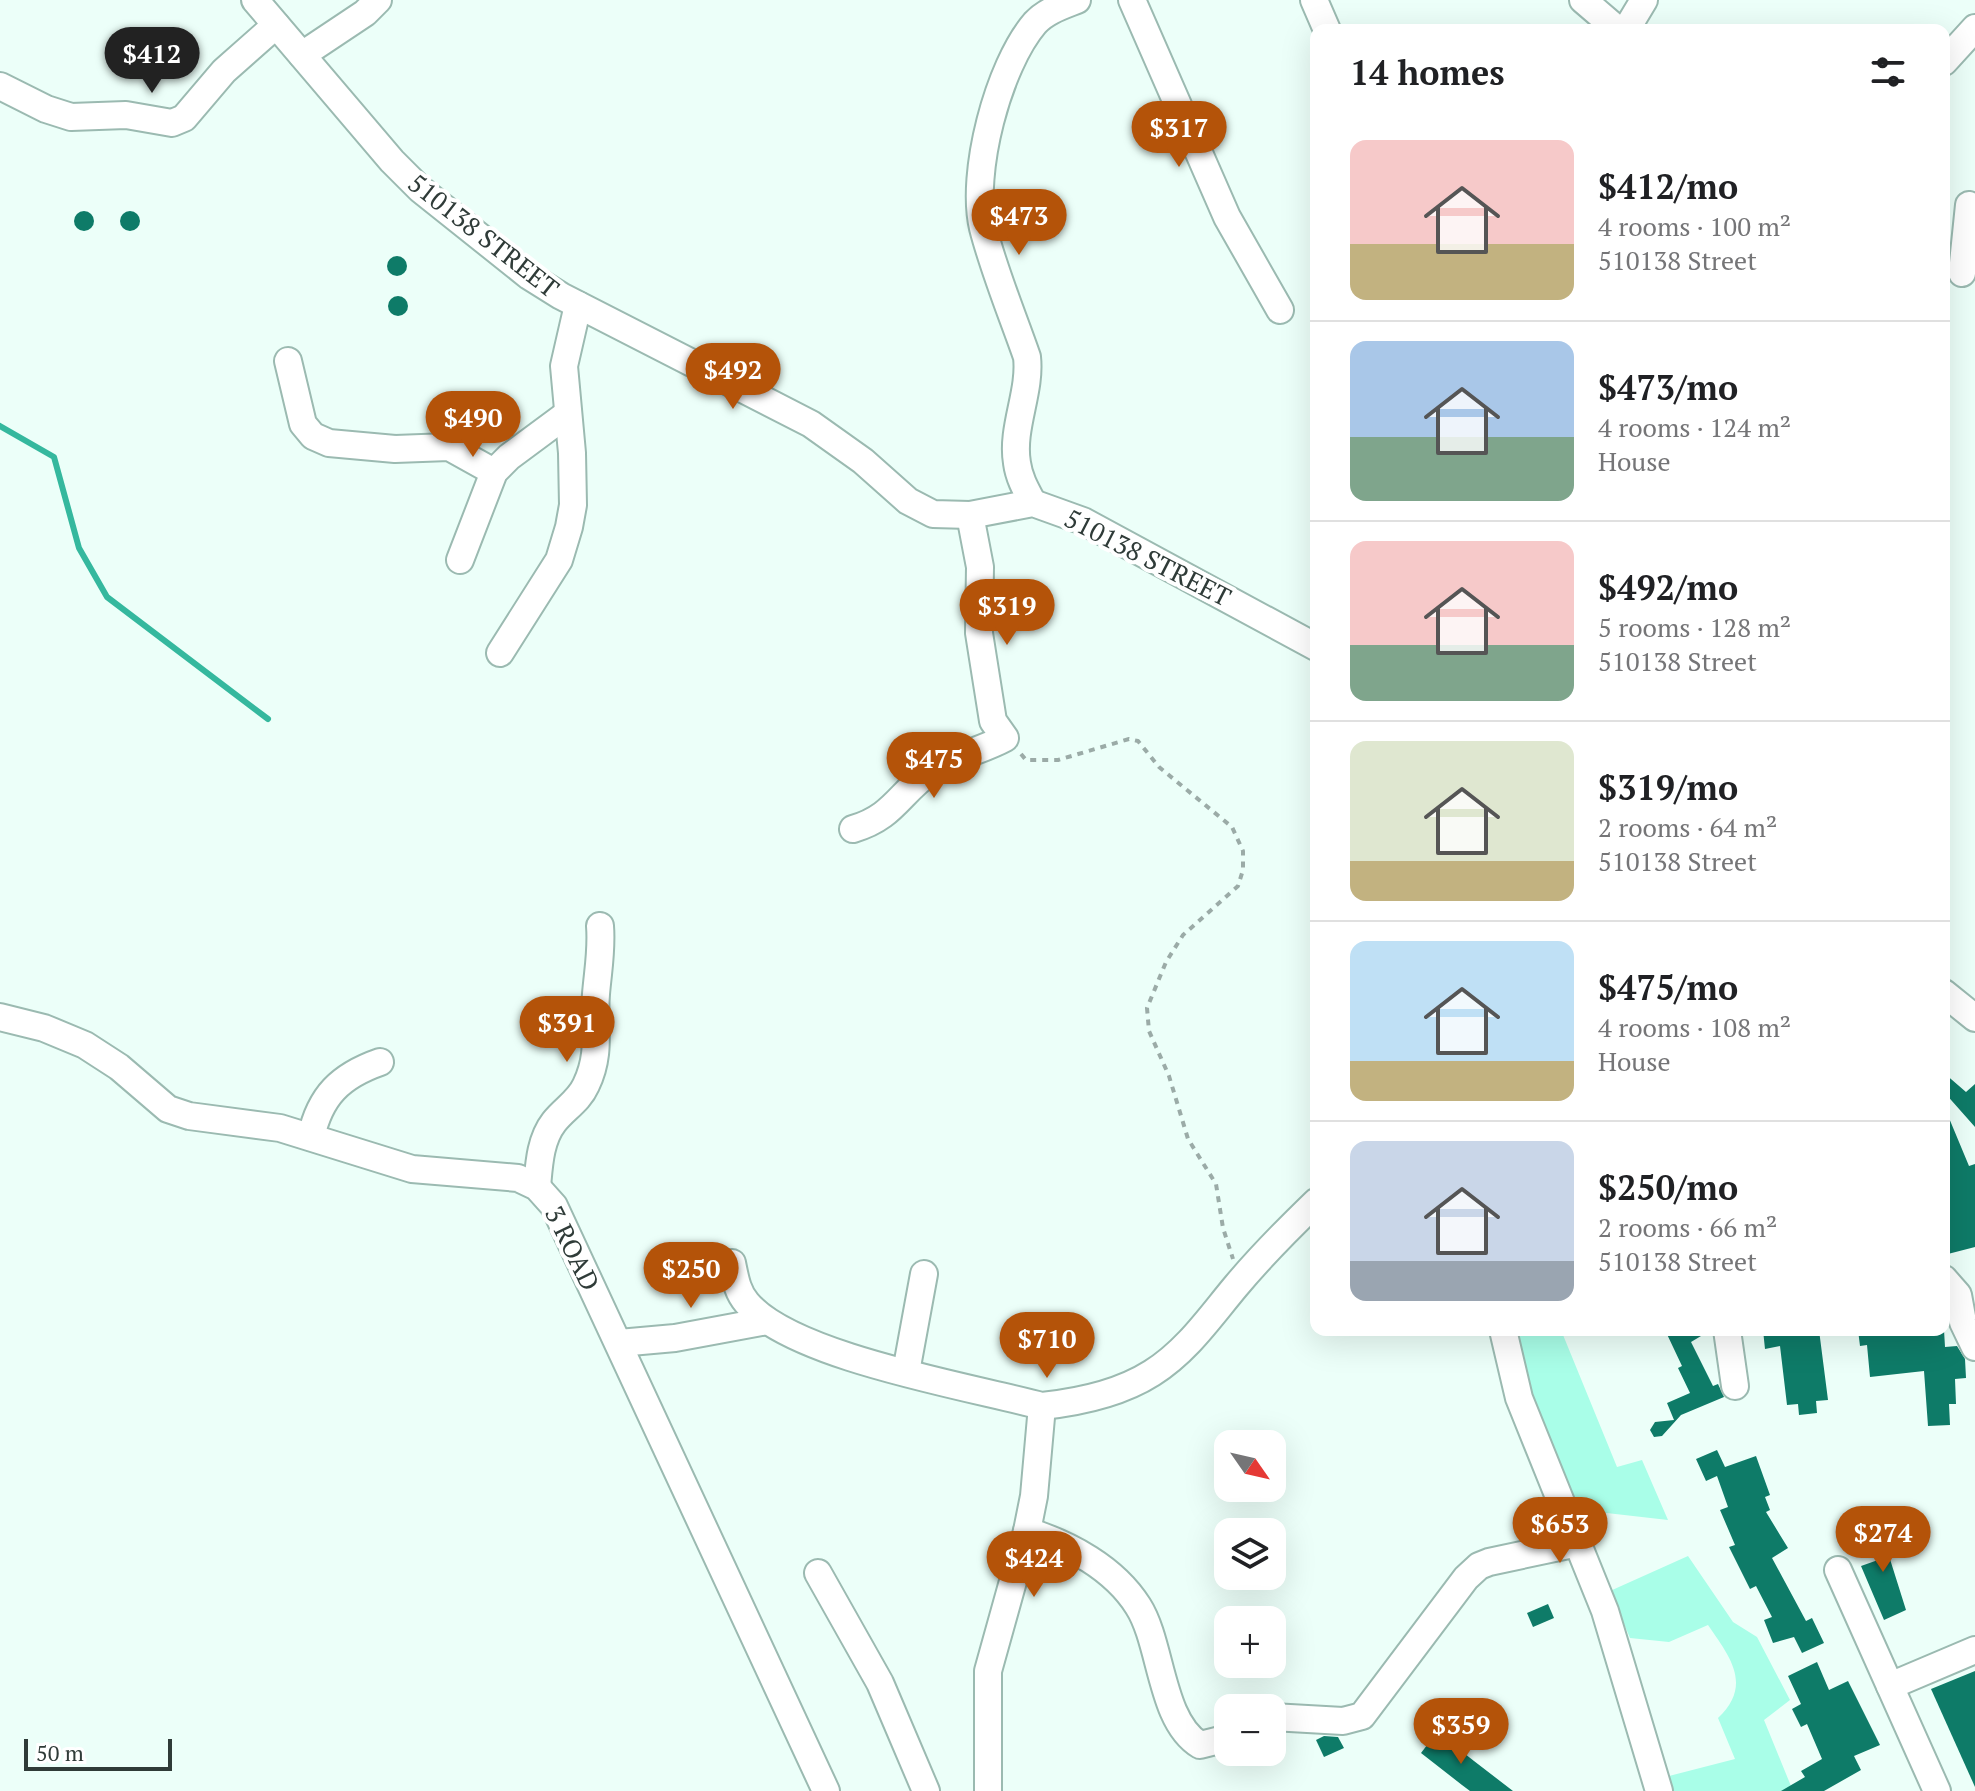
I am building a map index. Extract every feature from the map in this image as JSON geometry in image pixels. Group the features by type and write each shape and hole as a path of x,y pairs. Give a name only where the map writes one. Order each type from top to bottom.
{"street":[{"name":"510138 STREET","path":"255,0 420,189 529,276 578,305 811,424 922,509 942,516 970,515 1033,503 1083,521 1310,644"},
{"path":"302,55 365,13 378,0"},
{"path":"1132,0 1227,217 1280,310"},
{"path":"1314,0 1324,24"},
{"path":"1583,0 1611,24"},
{"path":"1630,24 1644,0"},
{"path":"1033,503 1020,478 1016,459 1028,371 1027,357 983,226 980,166 993,115 1021,43 1034,24 1066,4"},
{"path":"0,86 46,109 71,117 126,115 172,123 184,118 224,71 276,25"},
{"path":"1950,55 1975,28"},
{"path":"1962,273 1963,205"},
{"path":"500,653 551,574 565,546 573,505 564,366 578,305"},
{"path":"288,361 303,424 306,431 321,440 395,449 449,447 494,472"},
{"path":"460,560 494,472 509,457 567,414"},
{"path":"853,829 884,817 909,788 938,766 1005,738 993,721 979,633 980,567 970,515"},
{"path":"537,1187 542,1146 549,1129 578,1098 591,1071 598,1030 596,995 602,953 600,926"},
{"path":"1950,998 1975,1018"},
{"name":"3 ROAD","path":"0,1017 44,1028 85,1045 119,1067 168,1109 189,1116 259,1124 412,1169 507,1175 537,1187 554,1206 826,1791"},
{"path":"311,1137 316,1113 337,1086 350,1074 380,1062"},
{"path":"732,1263 744,1301 767,1321 821,1348 1042,1406 1073,1403 1109,1393 1152,1373 1185,1348 1242,1279 1310,1208"},
{"path":"906,1372 924,1274"},
{"path":"1950,1286 1958,1295 1963,1322 1975,1347"},
{"path":"619,1343 675,1338 767,1321"},
{"path":"1504,1336 1519,1398 1613,1634 1659,1791"},
{"path":"1728,1336 1735,1386"},
{"path":"988,1791 988,1671 1027,1531 1034,1496 1042,1406"},
{"path":"1027,1531 1078,1553 1105,1570 1125,1589 1140,1608 1168,1693 1186,1733 1200,1745 1214,1742"},
{"path":"1286,1718 1343,1721 1362,1716 1466,1578 1479,1566 1578,1543"},
{"path":"1838,1570 1937,1791"},
{"path":"818,1573 880,1683 926,1791"},
{"path":"1890,1686 1975,1650"}],"path":[{"path":"1005,738 1026,760 1046,761 1077,756 1129,739 1138,741 1152,760 1226,820 1238,834 1243,862 1238,886 1191,925 1174,948 1150,997 1147,1022 1169,1076 1188,1139 1216,1184 1227,1243 1242,1279"}],"green space":[{"path":"1515,1336 1563,1336 1617,1467 1642,1460 1668,1520 1598,1512 1572,1501 1534,1412"},
{"path":"1688,1556 1733,1622 1757,1637 1790,1700 1764,1720 1793,1791 1673,1791 1669,1776 1735,1759 1718,1718 1729,1706 1734,1694 1734,1671 1724,1648 1708,1625 1669,1642 1630,1638 1610,1591"}],"building":[{"path":"84,211 91,214 94,221 91,228 84,231 77,228 74,221 77,214"},
{"path":"130,211 137,214 140,221 137,228 130,231 123,228 120,221 123,214"},
{"path":"397,256 404,259 407,266 404,273 397,276 390,273 387,266 390,259"},
{"path":"398,296 405,299 408,306 405,313 398,316 391,313 388,306 391,299"},
{"path":"1950,1078 1966,1092 1975,1084 1975,1127 1950,1099"},
{"path":"1950,1120 1969,1166 1975,1164 1975,1247 1950,1253"},
{"path":"1668,1336 1701,1336 1691,1342 1713,1386 1718,1384 1724,1397 1681,1415 1662,1436 1654,1437 1650,1430 1655,1422 1674,1420 1667,1403 1690,1393 1678,1368 1682,1366"},
{"path":"1764,1336 1820,1336 1828,1400 1816,1401 1817,1413 1799,1415 1798,1404 1787,1405 1780,1346 1765,1349"},
{"path":"1859,1336 1944,1336 1945,1347 1957,1346 1965,1359 1966,1378 1955,1379 1956,1404 1949,1404 1950,1425 1928,1426 1924,1371 1870,1377 1867,1345 1860,1346"},
{"path":"1717,1450 1725,1467 1756,1456 1770,1495 1765,1497 1770,1510 1766,1512 1788,1548 1772,1558 1806,1621 1812,1618 1824,1643 1802,1653 1794,1637 1773,1643 1764,1620 1772,1617 1756,1586 1750,1589 1729,1547 1735,1545 1720,1510 1728,1507 1717,1476 1706,1481 1696,1459"},
{"path":"1885,1520 1889,1556 1906,1610 1884,1620 1861,1566 1878,1560 1867,1522"},
{"path":"1548,1604 1554,1618 1533,1627 1527,1613"},
{"path":"1817,1662 1829,1690 1848,1681 1880,1745 1854,1756 1861,1770 1824,1791 1781,1791 1805,1777 1801,1771 1822,1759 1807,1724 1801,1727 1792,1709 1801,1704 1788,1676"},
{"path":"1975,1671 1975,1787 1931,1689"},
{"path":"1437,1732 1513,1791 1470,1791 1462,1785 1421,1753"},
{"path":"1324,1736 1338,1737 1344,1748 1324,1757 1316,1740"}],"waterway":[{"path":"0,426 54,457 79,548 107,597 268,719"}]}
